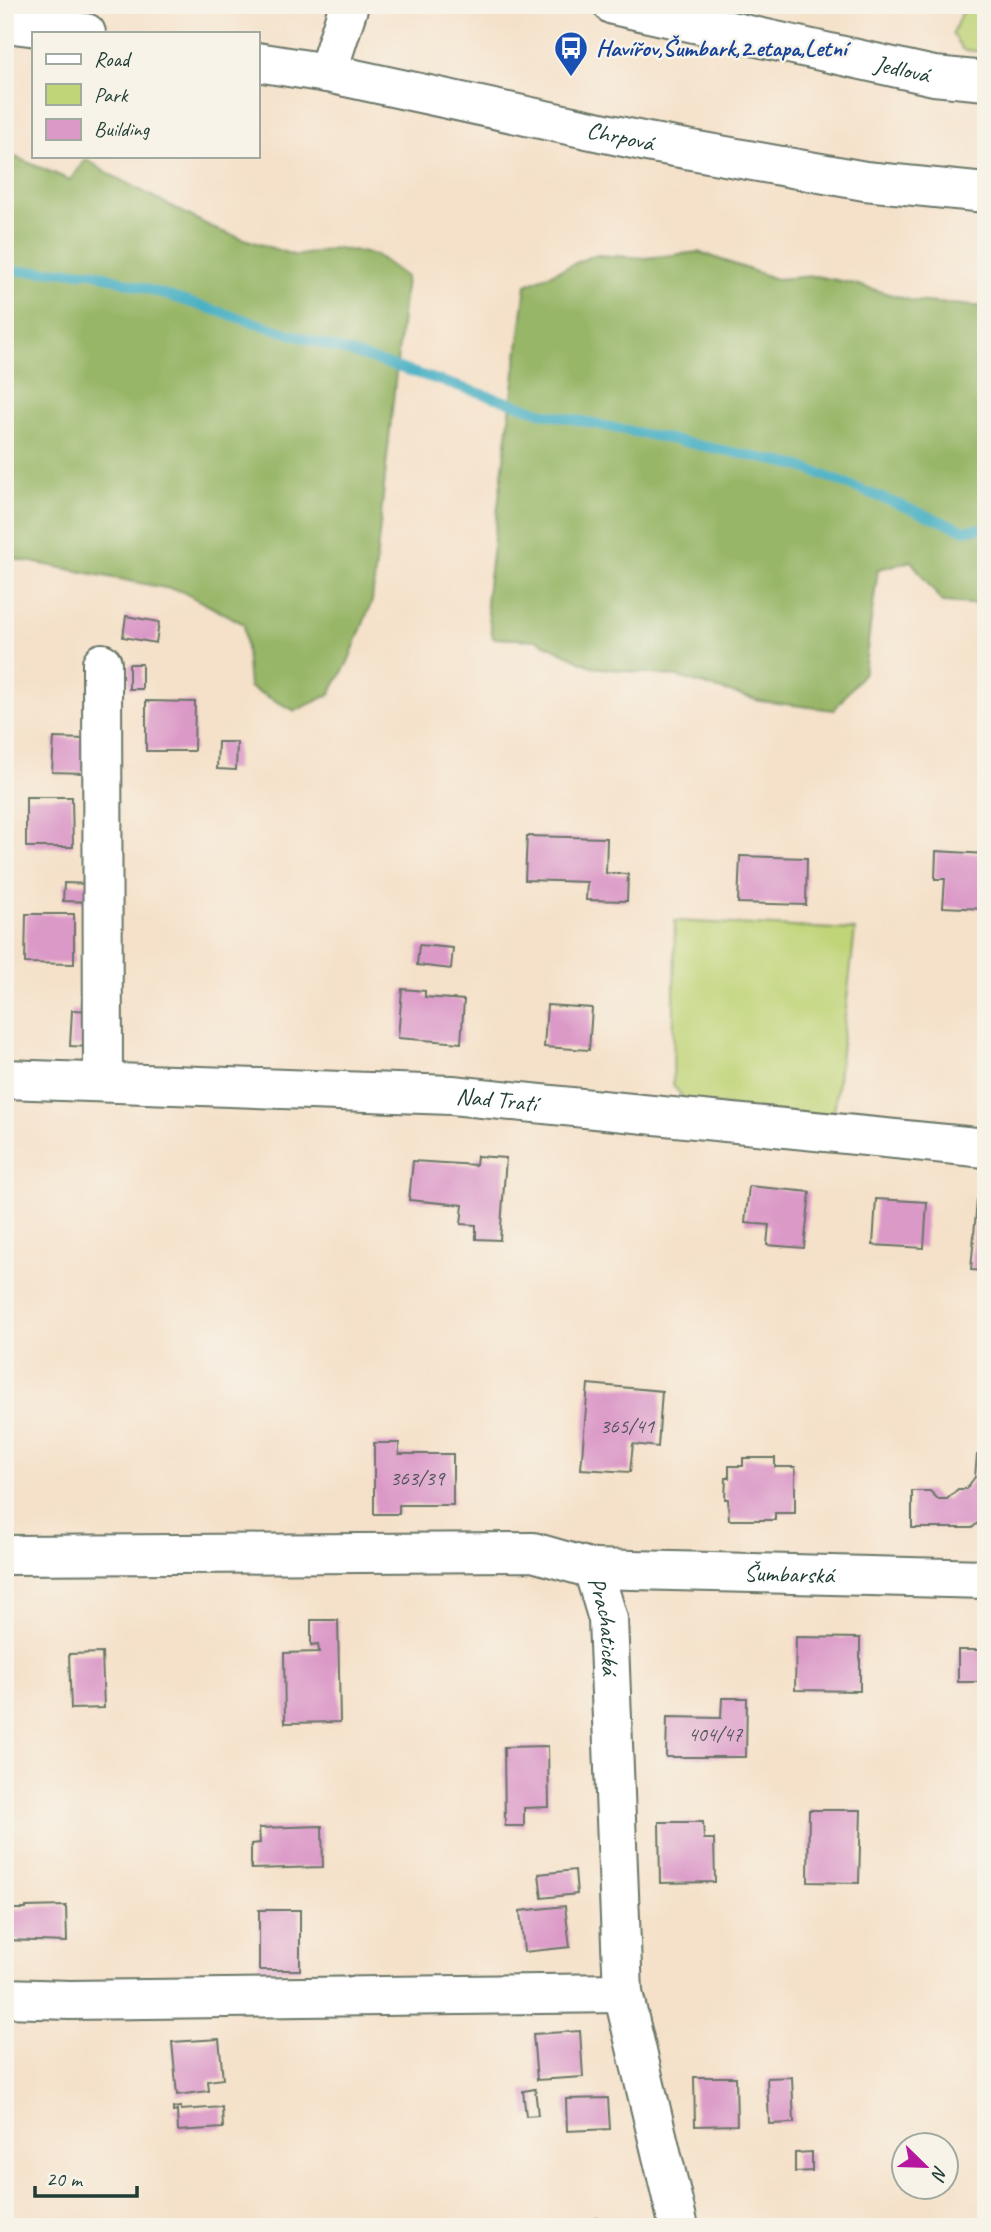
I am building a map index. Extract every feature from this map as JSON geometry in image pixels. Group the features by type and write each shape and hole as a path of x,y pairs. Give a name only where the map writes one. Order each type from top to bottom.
{"street":[{"path":"327,73 349,5"},
{"name":"Jedlová","path":"613,5 934,76 986,81"},
{"path":"5,23 78,32"},
{"name":"Chrpová","path":"259,62 327,73 648,142 865,181 986,193"},
{"path":"102,663 103,1082"},
{"name":"Nad Tratí","path":"5,1079 452,1095 986,1149"},
{"name":"Prachatická","path":"5,1555 533,1552 593,1569 608,1619 623,1993 679,2227"},
{"name":"Šumbarská","path":"593,1569 986,1578"},
{"path":"5,1998 84,2000 623,1993"}],"green space":[{"path":"969,5 986,5 986,52 963,50 953,34 959,18"},
{"path":"5,153 70,180 86,159 107,173 217,230 296,256 337,248 376,255 406,277 372,601 348,662 329,695 295,711 249,687 244,624 181,591 5,557"},
{"path":"699,252 776,279 815,276 851,283 913,301 986,307 986,605 942,602 911,561 878,569 864,672 834,710 760,701 678,677 593,667 537,640 493,638 486,602 526,285 594,255 646,258"},
{"path":"675,921 855,930 833,1122 685,1100 673,1085"}],"building":[{"path":"126,616 159,622 156,643 123,637"},
{"path":"129,664 142,664 142,689 129,689"},
{"path":"146,701 195,702 194,751 146,751"},
{"path":"54,738 86,739 84,773 52,772"},
{"path":"218,742 237,742 236,770 217,769"},
{"path":"26,797 72,797 73,847 26,847"},
{"path":"527,836 607,838 606,873 628,874 627,901 586,900 587,882 525,880"},
{"path":"936,851 986,854 985,909 943,907 945,879 935,879"},
{"path":"740,856 807,858 806,905 738,903"},
{"path":"64,883 92,884 91,902 63,901"},
{"path":"26,914 74,914 74,964 25,963"},
{"path":"419,945 453,948 451,969 417,965"},
{"path":"402,989 425,991 425,997 464,1000 461,1043 398,1038"},
{"path":"547,1005 592,1008 589,1050 544,1047"},
{"path":"72,1010 94,1011 93,1047 70,1046"},
{"path":"477,1156 506,1158 500,1240 476,1239 476,1225 461,1224 463,1205 409,1200 413,1161 476,1165"},
{"path":"749,1186 810,1192 804,1248 767,1245 769,1225 745,1223"},
{"path":"876,1199 927,1202 924,1248 873,1245"},
{"path":"977,1200 986,1200 986,1271 971,1270"},
{"path":"588,1384 662,1391 658,1447 633,1444 630,1472 581,1469"},
{"path":"374,1443 399,1443 399,1454 453,1454 453,1505 399,1505 399,1514 374,1514"},
{"path":"977,1455 986,1455 986,1516 972,1528 912,1528 912,1491 930,1491 938,1499 947,1499 958,1489 966,1489 975,1477"},
{"path":"743,1458 775,1458 775,1467 795,1467 795,1513 775,1513 775,1520 729,1520 728,1499 725,1499 726,1478 729,1478 729,1466 743,1466"},
{"path":"311,1620 338,1620 340,1722 285,1723 284,1653 319,1652 318,1644 311,1645"},
{"path":"796,1637 860,1638 860,1691 795,1690"},
{"path":"958,1650 986,1650 986,1682 958,1682"},
{"path":"102,1653 104,1708 71,1709 69,1654"},
{"path":"722,1698 747,1698 746,1757 666,1757 667,1717 721,1718"},
{"path":"548,1746 549,1807 524,1808 524,1826 505,1826 504,1747"},
{"path":"809,1810 861,1810 859,1883 808,1882"},
{"path":"659,1822 703,1822 704,1839 714,1839 715,1882 660,1883"},
{"path":"322,1826 323,1867 251,1869 251,1844 260,1843 259,1828"},
{"path":"575,1870 577,1894 542,1898 539,1874"},
{"path":"5,1882 11,1882 11,1909 66,1906 67,1942 5,1940"},
{"path":"565,1906 570,1947 524,1952 520,1911"},
{"path":"259,1910 300,1910 300,1970 259,1970"},
{"path":"580,2031 583,2077 537,2080 533,2034"},
{"path":"219,2039 223,2079 208,2081 209,2091 177,2095 172,2042"},
{"path":"694,2077 736,2077 737,2125 695,2126"},
{"path":"792,2077 794,2123 769,2124 767,2078"},
{"path":"535,2089 538,2115 526,2116 523,2091"},
{"path":"608,2098 610,2129 567,2131 566,2099"},
{"path":"181,2107 181,2110 222,2107 223,2128 178,2131 177,2111 173,2112 173,2108"},
{"path":"812,2152 812,2171 795,2172 795,2153"},
{"path":"597,2218 599,2227 563,2227 563,2225"}],"waterway":[{"path":"5,271 92,272 547,414 800,466 964,530 986,528"}],"place":[{"name":"Havířov,Šumbark,2.etapa,Letní","path":"571,78"}]}
